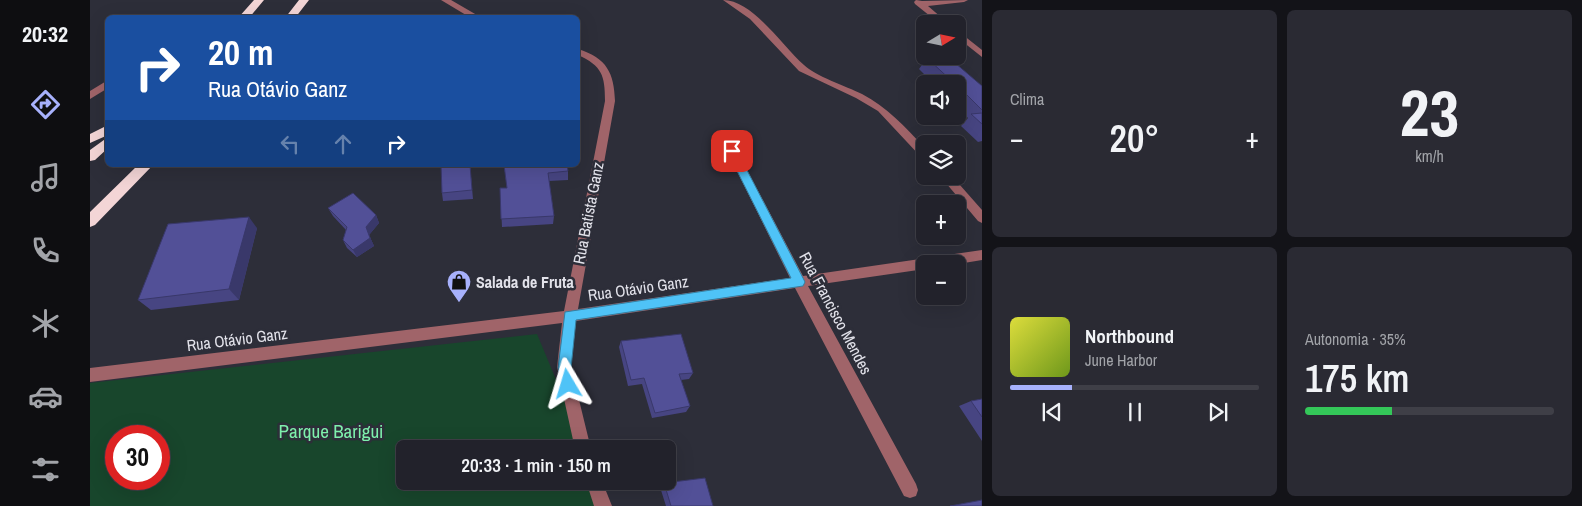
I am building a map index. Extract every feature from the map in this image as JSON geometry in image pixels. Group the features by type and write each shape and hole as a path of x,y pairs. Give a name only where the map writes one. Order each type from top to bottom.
{"highway":[{"path":"246,15 259,0"},
{"path":"282,15 292,0"},
{"path":"292,15 304,0"},
{"path":"90,139 105,131"},
{"path":"90,157 105,144"},
{"path":"90,221 144,167"}],"street":[{"path":"444,0 472,15"},
{"path":"727,0 753,17 802,69 859,96 881,109 916,144"},
{"path":"918,2 964,0"},
{"path":"918,2 934,15"},
{"path":"966,41 982,54"},
{"name":"Rua Batista Ganz","path":"580,53 601,64 610,80 610,101 570,316 564,368 581,440"},
{"path":"90,96 105,85"},
{"name":"Rua Francisco Mendes","path":"732,151 799,282 910,490"},
{"path":"953,185 982,218"},
{"name":"Rua Otávio Ganz","path":"90,375 570,316 982,255"},
{"path":"597,490 603,506"}],"green space":[{"name":"Parque Barigui","path":"537,334 581,440 396,440 396,490 602,490 608,506 90,506 90,383"}],"building":[{"path":"935,65 958,65 982,86 982,110 966,94 966,75 945,75"},
{"path":"982,113 982,124 971,114"},
{"path":"441,167 470,167 472,190 442,193"},
{"path":"504,167 567,167 568,171 548,173 554,216 501,219 500,188 507,188"},
{"path":"353,193 376,215 366,227 370,238 353,250 343,240 347,227 328,208"},
{"path":"249,217 229,289 138,300 168,224"},
{"path":"681,334 693,373 679,374 690,406 655,413 644,378 631,380 621,341"},
{"path":"982,399 982,417 971,401"},
{"path":"705,478 713,506 671,506 666,490 676,490 676,482"},
{"path":"982,500 982,506 950,506"}],"place":[{"name":"Salada de Fruta","path":"459,303"}],"route":[{"path":"568,384 564,368 570,316 799,282 732,151"}]}
